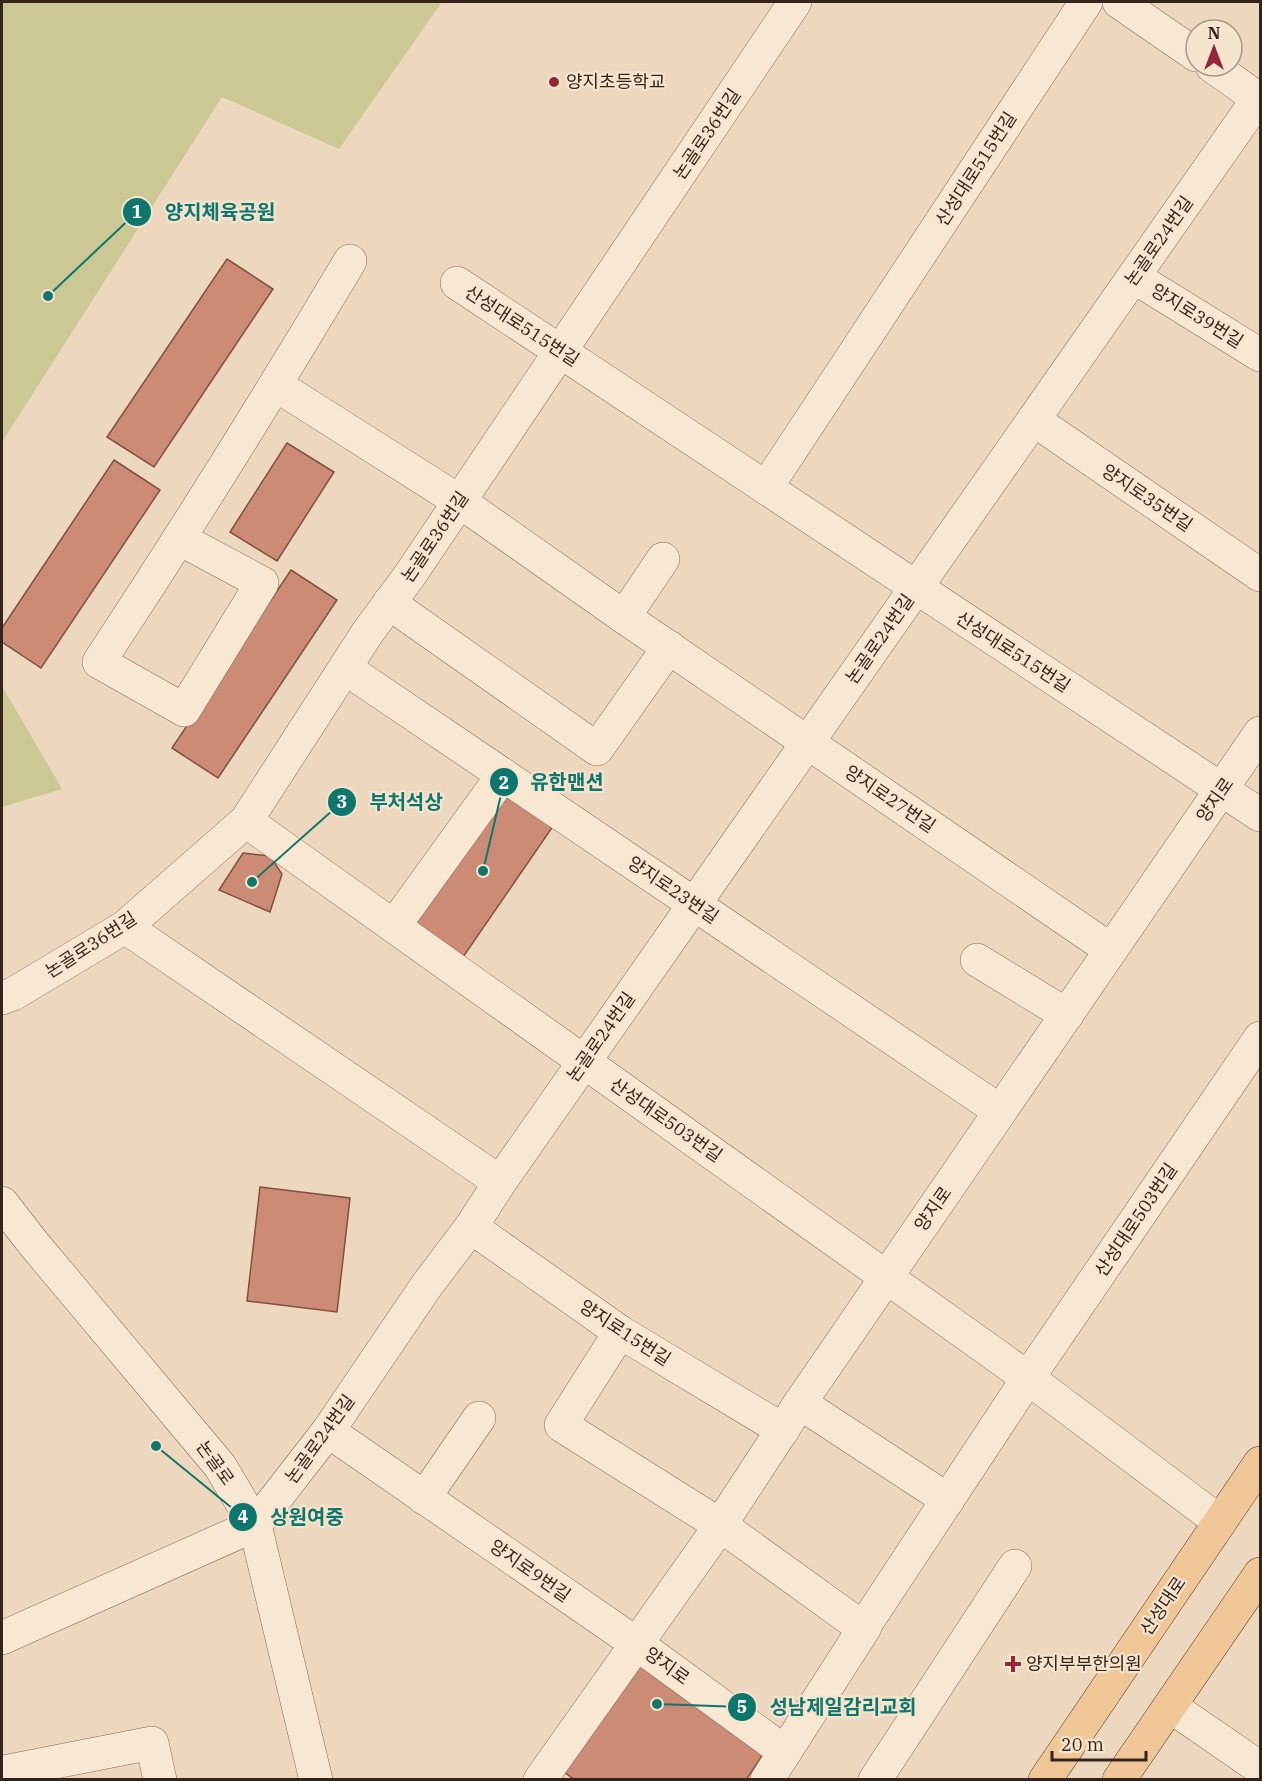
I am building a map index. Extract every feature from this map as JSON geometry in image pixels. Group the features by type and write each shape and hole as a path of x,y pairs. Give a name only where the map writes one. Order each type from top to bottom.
{"main road":[{"name":"산성대로","path":"1045,1779 1260,1463"},
{"path":"1119,1779 1260,1575"}],"street":[{"name":"논골로36번길","path":"2,998 13,994 125,927 246,821 345,668 795,2"},
{"name":"산성대로515번길","path":"766,488 1086,2"},
{"path":"1119,2 1184,47"},
{"path":"1230,78 1260,98"},
{"name":"논골로24번길","path":"2,1638 255,1525 328,1431 427,1285 471,1227 694,904 1260,98"},
{"path":"180,539 262,583 184,710 99,662 180,539 350,261"},
{"name":"양지로39번길","path":"1134,277 1260,355"},
{"name":"산성대로515번길","path":"457,283 1260,815"},
{"name":"양지로27번길","path":"276,385 459,501 624,617 1111,950"},
{"name":"양지로35번길","path":"1034,420 1260,575"},
{"path":"624,617 663,559"},
{"path":"389,603 597,749 669,647"},
{"name":"양지로23번길","path":"345,668 1000,1112"},
{"name":"양지로","path":"544,1778 720,1525 886,1277 1260,734"},
{"path":"394,926 503,775"},
{"name":"산성대로503번길","path":"246,821 1028,1378 1220,1522"},
{"path":"125,927 500,1182"},
{"path":"977,960 1067,1015"},
{"name":"산성대로503번길","path":"767,1779 866,1627 863,1628 1028,1378 1260,1038"},
{"name":"논골로","path":"2,1203 220,1466 255,1525 316,1779"},
{"name":"양지로15번길","path":"471,1227 620,1332 783,1430"},
{"path":"620,1332 561,1425 720,1525 863,1628"},
{"path":"800,1403 948,1500"},
{"path":"424,1498 479,1418"},
{"name":"양지로9번길","path":"328,1431 637,1644"},
{"path":"874,1779 1015,1566"},
{"name":"양지로","path":"637,1644 785,1752"},
{"path":"1170,1707 1260,1768"},
{"path":"4,1771 152,1743 160,1779"}],"shaded area":[{"path":"2,2 442,2 339,149 222,97 2,442"},
{"path":"2,686 62,789 2,807"}],"building":[{"path":"227,259 273,289 154,467 107,437"},
{"path":"287,443 334,472 277,561 230,532"},
{"path":"114,460 160,490 41,668 2,642 2,628"},
{"path":"291,570 337,600 218,778 172,748"},
{"path":"506,783 558,819 461,960 408,923"},
{"path":"243,853 270,856 282,874 270,912 219,890"},
{"path":"260,1187 350,1198 337,1312 247,1301"},
{"path":"639,1661 768,1747 746,1780 575,1780 564,1772"}],"place":[{"name":"양지초등학교","path":"554,82"},
{"name":"양지체육공원","path":"48,296"},
{"name":"유한맨션","path":"483,871"},
{"name":"부처석상","path":"252,882"},
{"name":"상원여중","path":"156,1446"},
{"name":"양지부부한의원","path":"1013,1664"},
{"name":"성남제일감리교회","path":"657,1704"}]}
